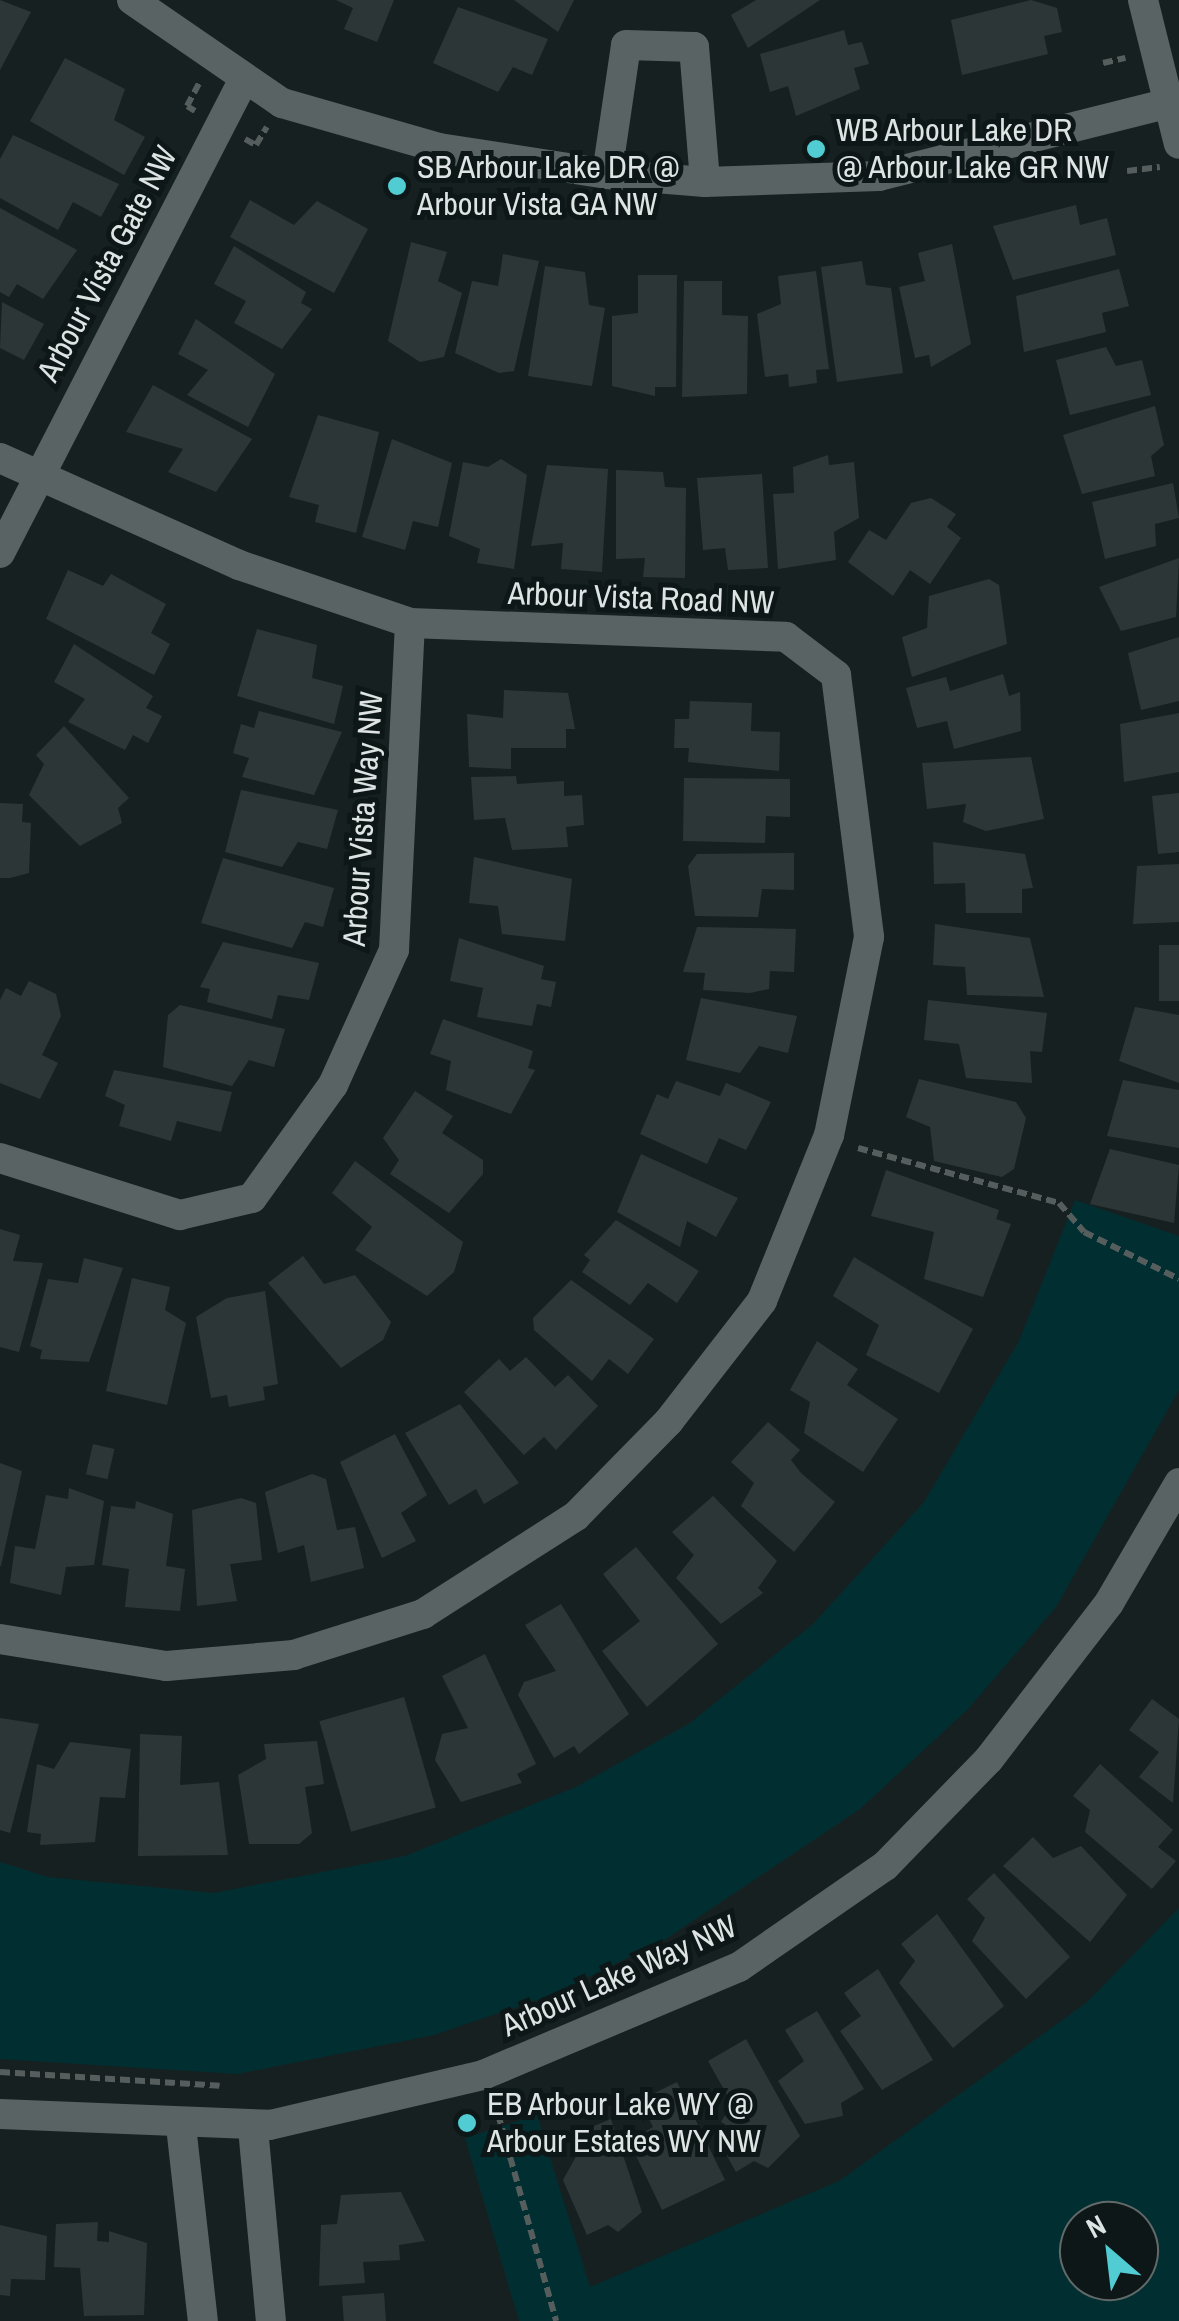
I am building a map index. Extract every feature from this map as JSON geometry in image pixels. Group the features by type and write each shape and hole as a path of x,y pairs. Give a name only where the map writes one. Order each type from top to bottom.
{"street":[{"path":"132,0 242,83 439,148 607,174 704,182 878,176 1176,101"},
{"path":"1143,0 1176,101 1179,144"},
{"path":"607,174 626,45 694,46 704,182"},
{"name":"Arbour Vista Gate NW","path":"0,553 34,478 242,83"},
{"name":"Arbour Vista Road NW","path":"0,458 34,478 410,624 786,638 836,675 869,937 829,1136 762,1301 669,1421 576,1516 423,1614 294,1656 166,1666 0,1640"},
{"name":"Arbour Vista Way NW","path":"0,1158 180,1215 252,1198 333,1085 394,950 410,624"},
{"name":"Arbour Lake Way NW","path":"0,2114 253,2128 483,2075 739,1966 885,1866 989,1759 1109,1602 1179,1483"},
{"path":"181,2126 203,2321"},
{"path":"253,2128 271,2321"}],"path":[{"path":"1127,171 1179,165"},
{"path":"829,1136 1059,1203 1084,1232 1179,1279"},
{"path":"0,2072 220,2086"},
{"path":"498,2114 556,2321"}],"shaded area":[{"path":"1075,1200 1179,1236 1179,1390 1056,1607 967,1710 860,1809 666,1939 552,1995 434,2035 237,2074 0,2059 0,1862 48,1877 214,1893 405,1856 576,1787 690,1723 813,1624 924,1502 1019,1341"},
{"path":"1179,1908 1179,2321 519,2321 465,2138 537,2115 590,2287 839,2181 1086,2003"}],"building":[{"path":"0,0 31,12 0,70"},
{"path":"336,0 394,0 377,42 344,29 353,8"},
{"path":"514,0 574,0 558,32"},
{"path":"756,0 820,0 748,48 731,15"},
{"path":"1031,0 1057,8 1062,32 1044,36 1048,54 962,75 951,20"},
{"path":"458,7 548,39 532,75 513,67 498,92 433,63"},
{"path":"844,30 848,45 862,42 869,64 854,68 860,89 796,116 788,86 770,92 760,54"},
{"path":"65,58 125,89 114,120 145,137 124,175 30,121"},
{"path":"13,135 119,184 101,217 73,202 58,230 0,198 0,159"},
{"path":"250,200 294,225 317,201 368,229 334,293 230,237"},
{"path":"1076,205 1080,225 1107,218 1116,255 1013,280 993,226"},
{"path":"0,208 77,250 43,299 17,284 9,297 0,292"},
{"path":"411,242 447,252 438,281 462,293 444,357 420,362 388,341"},
{"path":"952,244 971,344 931,367 929,355 915,358 899,287 925,281 918,253"},
{"path":"234,246 306,292 301,303 312,309 282,349 234,323 246,301 214,284"},
{"path":"503,254 539,261 514,371 499,373 455,353 472,281 498,286"},
{"path":"862,261 866,285 891,288 903,373 837,382 821,267"},
{"path":"545,266 585,272 589,305 605,308 592,386 528,376"},
{"path":"1119,269 1129,306 1102,313 1106,332 1024,352 1016,296"},
{"path":"816,271 829,369 816,370 817,383 789,387 788,374 765,377 757,314 781,304 778,276"},
{"path":"638,275 677,275 676,387 655,387 655,396 612,386 612,316 638,313"},
{"path":"684,281 722,281 722,315 748,316 747,394 682,397"},
{"path":"2,302 44,324 24,360 0,348"},
{"path":"196,319 275,374 248,427 187,395 208,370 178,354"},
{"path":"1106,347 1116,366 1142,360 1151,395 1070,415 1056,360"},
{"path":"153,385 252,439 216,492 168,472 183,449 126,432"},
{"path":"1155,406 1164,445 1151,456 1155,476 1082,494 1063,435"},
{"path":"318,415 379,432 356,533 315,522 319,505 289,497"},
{"path":"392,439 452,463 438,527 413,521 405,550 362,537"},
{"path":"828,455 829,465 854,462 859,518 834,532 836,560 778,569 773,494 794,493 793,467"},
{"path":"501,459 527,475 514,569 477,563 480,549 449,536 463,462 488,467"},
{"path":"547,465 608,469 602,572 561,569 563,543 531,546"},
{"path":"616,470 663,472 665,487 686,488 685,578 643,577 645,558 616,559"},
{"path":"762,474 768,568 728,570 725,548 703,550 697,478"},
{"path":"1173,483 1179,518 1155,524 1156,546 1105,559 1092,502"},
{"path":"931,498 956,514 947,527 961,538 930,584 910,570 893,596 848,562 869,530 886,540 911,503"},
{"path":"1179,558 1176,617 1121,631 1099,587"},
{"path":"68,570 103,586 111,574 166,604 151,633 170,644 154,675 46,619"},
{"path":"989,579 999,585 1007,644 912,677 902,637 927,628 929,596"},
{"path":"257,629 317,645 312,678 343,686 334,724 237,696"},
{"path":"1179,637 1179,701 1141,710 1128,653"},
{"path":"74,644 153,696 146,708 162,716 148,743 133,735 125,750 68,722 85,699 54,682"},
{"path":"1003,674 1009,696 1020,692 1021,731 954,749 947,721 917,728 906,688 946,677 950,691"},
{"path":"504,690 568,693 575,729 566,729 566,748 511,748 511,769 469,767 467,714 503,718"},
{"path":"690,701 752,703 751,731 780,732 779,771 688,762 689,748 674,748 675,719 689,719"},
{"path":"259,711 342,732 314,795 242,777 249,758 233,753 241,724 254,728"},
{"path":"1179,713 1179,772 1124,782 1120,724"},
{"path":"64,726 129,798 118,808 122,823 80,846 29,795 44,764 36,755"},
{"path":"1031,757 1044,819 986,831 963,822 966,804 927,809 922,763"},
{"path":"516,776 517,784 564,781 564,796 582,795 584,825 566,827 568,847 512,850 505,818 474,820 471,777"},
{"path":"684,778 790,779 790,817 766,816 765,843 683,841"},
{"path":"241,790 338,810 327,849 298,842 282,867 225,852"},
{"path":"1179,793 1179,852 1158,854 1152,796"},
{"path":"0,803 23,804 22,822 31,823 29,873 0,878"},
{"path":"933,842 1025,854 1033,888 1022,889 1022,913 966,913 965,883 934,884"},
{"path":"794,853 794,890 762,889 758,917 695,916 688,866 697,854"},
{"path":"474,857 572,879 565,941 502,934 498,906 469,903"},
{"path":"223,858 334,888 323,927 305,922 292,948 201,923"},
{"path":"1179,864 1179,922 1133,924 1137,866"},
{"path":"935,924 1030,938 1044,997 967,995 965,967 933,965"},
{"path":"697,927 796,929 794,972 770,971 769,989 750,993 703,990 705,973 683,972"},
{"path":"459,938 544,966 541,979 556,982 551,1007 537,1004 532,1026 477,1017 483,988 450,981"},
{"path":"223,942 319,963 309,1000 278,995 272,1019 207,1002 210,989 200,987"},
{"path":"1159,945 1179,945 1179,1001 1159,1001"},
{"path":"29,981 56,994 61,1016 42,1055 58,1063 40,1099 0,1083 0,1000 6,988 21,996"},
{"path":"701,998 797,1016 788,1053 759,1046 740,1073 686,1060"},
{"path":"928,1000 1047,1013 1042,1052 1030,1051 1032,1083 966,1078 959,1044 924,1040"},
{"path":"180,1005 285,1029 274,1067 249,1060 232,1086 163,1067 168,1015"},
{"path":"1135,1007 1179,1015 1179,1083 1119,1061"},
{"path":"443,1019 533,1051 528,1068 535,1070 511,1114 446,1090 451,1061 430,1054"},
{"path":"114,1070 232,1092 221,1132 177,1121 171,1141 119,1126 125,1105 105,1096"},
{"path":"919,1079 1016,1102 1026,1118 1014,1169 1002,1177 934,1161 930,1127 906,1117"},
{"path":"1123,1080 1179,1090 1179,1148 1107,1136"},
{"path":"676,1081 720,1096 726,1083 771,1102 746,1150 719,1138 707,1164 640,1134 657,1094 668,1099"},
{"path":"415,1091 453,1116 442,1133 483,1160 483,1174 449,1213 390,1174 399,1160 383,1138"},
{"path":"1110,1149 1179,1165 1174,1223 1090,1204"},
{"path":"641,1154 738,1198 716,1237 687,1221 680,1247 617,1212"},
{"path":"355,1161 463,1242 454,1272 427,1296 355,1250 372,1227 332,1193"},
{"path":"886,1170 999,1210 996,1219 1011,1224 983,1297 924,1279 934,1232 871,1216"},
{"path":"616,1220 699,1271 677,1303 648,1283 630,1305 582,1272 590,1260 584,1255"},
{"path":"0,1229 20,1235 13,1261 43,1263 19,1352 0,1347"},
{"path":"303,1256 324,1284 355,1275 391,1322 383,1340 341,1368 268,1283"},
{"path":"854,1257 973,1329 939,1393 866,1355 879,1325 833,1296"},
{"path":"84,1258 123,1268 89,1362 40,1359 42,1350 30,1346 48,1279 78,1283"},
{"path":"132,1278 170,1287 165,1310 186,1323 167,1405 106,1391"},
{"path":"571,1280 654,1339 628,1374 609,1359 592,1381 534,1330 533,1318"},
{"path":"265,1291 278,1384 263,1387 265,1400 229,1407 227,1395 211,1398 196,1317 227,1298"},
{"path":"817,1341 858,1369 847,1385 898,1419 863,1472 804,1433 810,1402 790,1390"},
{"path":"526,1357 555,1387 568,1375 598,1406 556,1450 544,1437 524,1455 464,1392 499,1359 510,1371"},
{"path":"460,1404 519,1483 484,1504 476,1489 449,1505 405,1433"},
{"path":"768,1422 800,1450 791,1460 801,1473 835,1502 794,1552 741,1506 754,1483 731,1462"},
{"path":"395,1434 427,1495 401,1513 416,1541 382,1558 340,1462"},
{"path":"93,1444 114,1449 107,1479 86,1474"},
{"path":"0,1463 22,1471 1,1566 0,1566"},
{"path":"312,1474 326,1479 337,1530 355,1527 364,1568 311,1582 304,1545 278,1553 265,1492"},
{"path":"69,1488 104,1501 94,1565 66,1567 61,1595 10,1583 15,1546 35,1549 46,1495 68,1499"},
{"path":"713,1496 777,1561 758,1588 763,1593 721,1624 676,1578 694,1555 672,1532"},
{"path":"241,1498 256,1503 262,1560 230,1564 237,1601 197,1606 192,1510"},
{"path":"136,1501 173,1514 166,1566 185,1569 180,1611 125,1607 129,1569 102,1565 111,1506 135,1509"},
{"path":"636,1547 718,1644 647,1707 602,1651 640,1621 603,1574"},
{"path":"561,1604 629,1714 579,1754 574,1746 554,1758 518,1695 524,1682 556,1671 525,1625"},
{"path":"485,1654 536,1764 517,1774 522,1783 461,1802 435,1760 442,1734 468,1728 442,1676"},
{"path":"404,1697 436,1808 351,1832 319,1721"},
{"path":"1152,1699 1179,1719 1173,1803 1139,1777 1159,1752 1129,1730"},
{"path":"0,1718 39,1724 10,1833 0,1830"},
{"path":"140,1734 182,1736 180,1785 219,1782 228,1855 138,1856"},
{"path":"317,1741 324,1784 305,1787 312,1833 299,1844 249,1844 238,1775 266,1759 264,1744"},
{"path":"70,1742 131,1749 125,1798 100,1797 95,1842 40,1845 41,1834 27,1832 37,1764 54,1769"},
{"path":"1100,1764 1173,1830 1158,1847 1176,1861 1152,1889 1085,1832 1090,1810 1073,1796"},
{"path":"1033,1837 1053,1858 1081,1846 1127,1895 1090,1942 1003,1866"},
{"path":"994,1873 1070,1957 1026,1999 972,1941 985,1918 967,1899"},
{"path":"937,1914 1004,2006 953,2048 899,1983 915,1961 901,1944"},
{"path":"878,1969 933,2060 882,2090 840,2031 861,2016 844,1993"},
{"path":"817,2011 864,2089 841,2103 843,2116 805,2124 778,2081 804,2061 785,2030"},
{"path":"746,2039 800,2136 768,2168 754,2161 736,2172 714,2133 728,2126 721,2122 732,2104 708,2061"},
{"path":"677,2082 725,2180 662,2210 629,2141 653,2127 640,2100"},
{"path":"611,2119 642,2212 618,2232 608,2225 587,2235 563,2180 579,2151 572,2135"},
{"path":"401,2192 425,2241 399,2245 400,2260 363,2262 365,2283 319,2286 321,2225 337,2224 341,2195"},
{"path":"98,2222 97,2241 109,2242 109,2231 147,2243 144,2315 84,2316 80,2268 54,2267 56,2224"},
{"path":"0,2225 47,2236 45,2280 11,2279 10,2296 0,2295"},
{"path":"384,2293 386,2321 344,2321 342,2296"}],"place":[{"name":"WB Arbour Lake DR @ Arbour Lake GR NW","path":"816,149"},
{"name":"SB Arbour Lake DR @ Arbour Vista GA NW","path":"397,186"},
{"name":"EB Arbour Lake WY @ Arbour Estates WY NW","path":"467,2123"}]}
